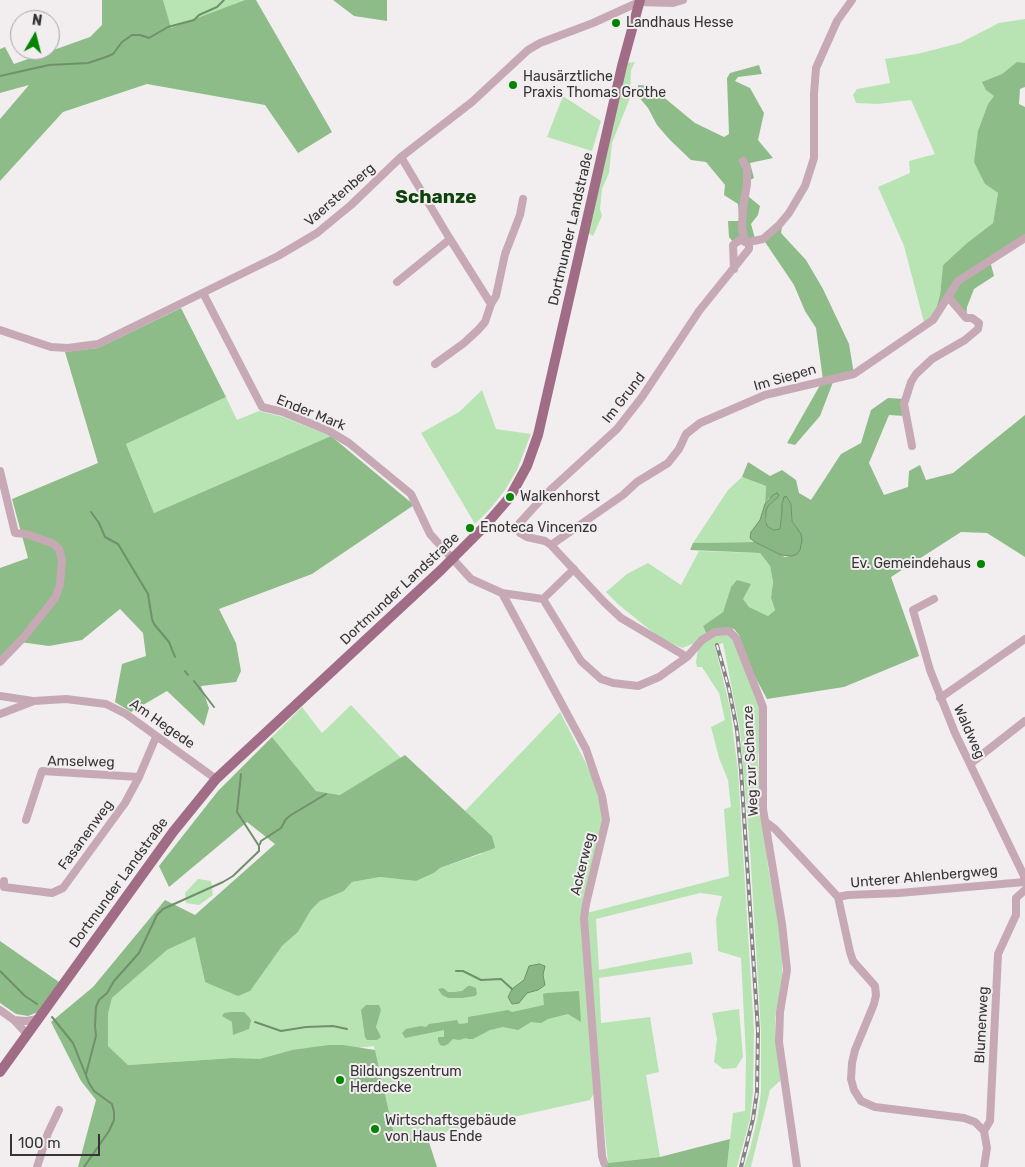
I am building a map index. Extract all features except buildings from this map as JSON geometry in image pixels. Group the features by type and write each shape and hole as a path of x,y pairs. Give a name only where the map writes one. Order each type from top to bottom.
{"main road":[{"name":"Dortmunder Landstraße","path":"0,1072 173,832 216,779 453,558 510,497 527,466 538,435 625,54 639,1"}],"street":[{"path":"639,1 673,3 683,0"},
{"path":"734,269 733,245 740,240 747,242 763,239 779,225 798,200 805,186 814,158 816,68 837,21 852,0"},
{"name":"Vaerstenberg","path":"0,330 57,348 98,344 278,256 317,233 351,205 402,157 472,102 528,50 540,43 592,23 639,1"},
{"path":"402,157 491,304"},
{"path":"743,161 747,176 742,228 747,242"},
{"path":"435,364 464,343 485,322 496,296 504,254 520,215 523,199"},
{"name":"Im Siepen","path":"551,545 637,482 668,463 680,449 686,434 700,423 764,396 835,377 854,374 933,320 958,280 1025,238"},
{"path":"397,282 450,239"},
{"name":"Im Grund","path":"551,545 527,537 520,533 516,527 546,494 617,429 646,391 700,311 749,249 747,242"},
{"name":"Ender Mark","path":"203,294 262,407 284,412 342,437 412,494 430,534 471,579 502,593 543,599"},
{"path":"912,446 904,404 911,382 916,374 932,359 965,340 978,329 979,323 972,318 966,318 948,297"},
{"path":"0,472 15,533 26,534 52,543 59,549 62,560 60,585 55,598 24,637 0,662"},
{"path":"551,545 621,618 687,657"},
{"path":"543,599 574,569"},
{"name":"Ackerweg","path":"502,593 586,748 602,796 606,820 584,918 601,1146 604,1163"},
{"name":"Weg zur Schanze","path":"543,599 581,661 601,679 613,683 638,686 659,677 687,657 702,640 716,632 722,630 729,631 736,638 763,707 763,809 767,824 768,846 782,924 787,970 780,1012 779,1042 797,1167"},
{"name":"Waldweg","path":"934,599 913,610 930,670 955,733 1024,876 1025,882"},
{"path":"940,698 1025,639"},
{"path":"0,696 34,701"},
{"name":"Am Hegede","path":"0,714 34,701 66,699 106,704 126,714 216,779"},
{"path":"970,764 1025,721"},
{"name":"Fasanenweg","path":"4,881 4,887 52,893 63,888 126,803 156,737"},
{"name":"Amselweg","path":"26,820 42,771 139,777"},
{"name":"Unterer Ahlenbergweg","path":"767,824 775,829 838,897 1025,882"},
{"name":"Blumenweg","path":"984,1167 987,1148 984,1131 990,1121 998,954 1016,915 1016,898 1025,890"},
{"path":"838,897 853,961 870,978 875,986 876,995 855,1050 851,1079 854,1090 861,1101 875,1107 964,1118 975,1122 984,1131"},
{"path":"0,1010 16,1022 27,1034"},
{"path":"16,1022 38,1019"},
{"path":"16,1022 19,1035 18,1047"},
{"path":"37,1167 48,1133 59,1110"}],"shaded area":[{"path":"102,0 163,0 171,28 245,0 256,0 332,132 298,153 265,105 147,84 63,112 0,181 0,119 29,85 0,93 0,49 5,47 10,60 14,64 25,60 60,60 60,48 90,37 102,25"},
{"path":"163,0 245,0 234,4 229,11 122,42 170,26"},
{"path":"333,0 387,0 387,21 354,16"},
{"path":"1025,19 1025,63 1017,63 1002,74 994,96 988,105 985,184 998,193 993,223 943,265 940,295 933,320 925,326 904,246 878,187 910,173 909,161 935,154 911,100 878,104 856,103 853,95 857,89 890,83 885,59 917,54 960,43 999,23"},
{"path":"635,62 631,70 630,98 612,143 609,173 602,189 600,209 602,216 593,236 584,230 627,63"},
{"path":"1017,62 1025,63 1025,87 1020,89 1019,104 1025,107 1025,238 990,261 994,276 974,289 967,307 966,318 948,297 933,320 940,295 943,265 993,223 998,193 985,184 974,162 978,131 988,104 994,96 986,90 982,82 1002,74"},
{"path":"759,65 762,74 738,77 735,81 750,88 764,113 758,140 773,158 750,163 754,178 744,183 743,192 760,206 758,215 751,224 756,242 734,243 729,237 728,221 739,221 738,204 724,195 725,185 706,162 691,160 657,125 648,108 638,96 638,85 650,86 695,123 724,137 729,134 727,78 730,73"},
{"path":"563,96 601,121 592,151 547,137"},
{"path":"783,221 781,233 806,260 823,289 849,344 854,374 835,377 820,416 795,445 787,443 823,380 816,328 805,311 794,285 763,239"},
{"path":"181,308 226,397 126,444 154,513 331,436 414,505 312,574 219,609 236,643 241,671 236,682 201,686 209,708 204,726 167,691 131,712 115,702 122,664 146,656 143,633 120,609 82,640 49,646 20,642 0,664 0,568 28,558 12,499 98,463 65,352 98,348"},
{"path":"482,390 496,429 531,434 517,470 505,490 475,524 421,433 459,412"},
{"path":"226,397 237,420 259,411 283,417 331,436 154,513 126,444"},
{"path":"888,398 905,399 905,416 889,415 869,463 884,495 908,487 909,471 920,465 926,480 953,473 1025,415 1025,557 987,533 961,532 891,577 919,656 844,687 767,699 753,673 739,635 734,629 728,628 706,633 703,626 723,612 731,587 737,580 751,584 743,599 749,607 768,616 775,610 771,598 773,582 770,566 760,553 690,550 693,543 755,542 785,557 797,554 797,528 792,521 791,504 786,497 782,504 780,529 774,530 767,526 766,511 768,506 777,498 769,498 765,504 766,486 742,477 748,462 770,476 782,470 796,480 799,493 811,500 841,454 861,443 871,410"},
{"path":"742,477 766,486 765,504 760,520 751,532 751,538 755,542 693,543 728,490"},
{"path":"777,493 779,495 768,506 766,511 766,522 767,526 774,530 780,529 782,504 786,496 791,504 792,521 801,534 802,540 800,550 792,556 781,555 750,538 751,532 760,520 765,504"},
{"path":"699,551 760,553 770,566 773,582 771,598 775,610 768,616 749,607 731,587 723,612 703,626 706,633 695,643 682,648 660,638 606,592 627,574 648,563 681,585"},
{"path":"722,633 732,636 760,709 760,748 758,755 760,806 782,956 782,976 775,1019 776,1046 781,1080 770,1090 751,1167 744,1167 757,1120 761,1092 761,1031 750,850 740,730 723,643 715,646 730,708 738,771 754,1031 753,1092 750,1119 737,1167 727,1167 733,1113 745,1111 746,1057 741,958 718,951 716,919 722,896 700,893 596,919 599,970 691,952 693,964 599,978 601,1023 650,1017 659,1072 646,1075 660,1157 608,1163 600,1084 590,1100 396,1143 374,1046 348,1049 266,1067 233,1058 128,1065 108,1046 108,1014 112,998 167,950 195,937 205,982 282,946 298,932 311,910 320,901 344,891 352,882 380,877 416,881 434,873 440,868 481,854 492,836 465,811 560,712 593,777 603,816 583,914 729,876 724,809 731,807 728,780 719,758 711,727 725,720 719,693 702,667 697,667 696,662 698,649 709,638"},
{"path":"351,705 401,758 341,795 316,791 272,737 302,707 322,733"},
{"path":"272,737 316,791 340,795 405,755 492,836 495,848 440,868 434,873 416,881 380,877 352,882 344,891 320,901 311,910 298,932 282,946 250,991 238,996 205,982 195,937 167,950 112,998 108,1014 108,1046 128,1065 233,1058 260,1059 292,1050 329,1045 343,1045 375,1050 396,1143 427,1136 437,1167 78,1167 96,1100 81,1081 51,1022 93,987 165,900 195,915 275,844 247,822 169,887 159,866 218,791"},
{"path":"198,879 211,881 213,895 199,905 186,903 185,893"},
{"path":"0,941 59,982 38,1012 28,1016 16,1014 0,1003"},
{"path":"539,964 545,966 543,975 545,985 538,990 527,993 519,1003 512,1004 508,997 512,989 524,980 529,966"},
{"path":"468,986 476,988 477,994 475,996 448,998 442,995 438,989 443,988 448,992 454,992 462,991"},
{"path":"579,991 581,1022 568,1014 548,1019 541,1023 531,1022 518,1030 503,1027 490,1030 473,1039 453,1039 444,1046 440,1045 438,1037 444,1037 444,1030 405,1038 402,1033 406,1029 426,1027 429,1024 457,1020 459,1024 468,1023 468,1017 508,1010 512,1012 544,1005 543,994"},
{"path":"366,1005 379,1005 381,1010 376,1027 381,1037 377,1040 367,1040 365,1037 361,1010"},
{"path":"739,1009 743,1057 736,1068 723,1069 714,1062 717,1039 712,1013"},
{"path":"244,1012 251,1020 249,1029 233,1035 232,1022 222,1016 224,1013"},
{"path":"730,1139 727,1167 602,1167 608,1163 660,1157"}],"waterway":[{"path":"0,76 49,65 88,63 106,57 113,54 122,42 132,35 149,38 168,27 194,20 199,15 217,7 224,0"},
{"path":"91,512 99,523 105,537 118,544 148,594 154,624 169,642 175,657"},
{"path":"185,671 188,675"},
{"path":"194,681 214,707"},
{"path":"86,1074 96,1036 96,1007 99,1000 107,993 114,981 139,953 157,915 163,909 233,876 259,851 259,846 237,812 241,774"},
{"path":"260,844 261,841 281,828 286,819 291,815 326,794"},
{"path":"0,971 25,996 37,1004"},
{"path":"456,971 463,971 481,980 501,979 512,989"},
{"path":"52,1017 73,1043 94,1091 112,1104 114,1112 114,1120 109,1131 84,1167"},
{"path":"255,1022 281,1031 306,1027 333,1026 347,1029"}],"railway":[{"path":"717,645 729,689 737,730 758,1031 757,1092 753,1119 741,1167"}],"place":[{"name":"Landhaus Hesse","path":"616,23"},
{"name":"Hausärztliche Praxis Thomas Grothe","path":"513,85"},
{"name":"Walkenhorst","path":"510,497"},
{"name":"Enoteca Vincenzo","path":"470,528"},
{"name":"Ev. Gemeindehaus","path":"981,564"},
{"name":"Bildungszentrum Herdecke","path":"340,1080"},
{"name":"Wirtschaftsgebäude von Haus Ende","path":"375,1129"}],"district":[{"name":"Schanze","path":"436,198"}]}
